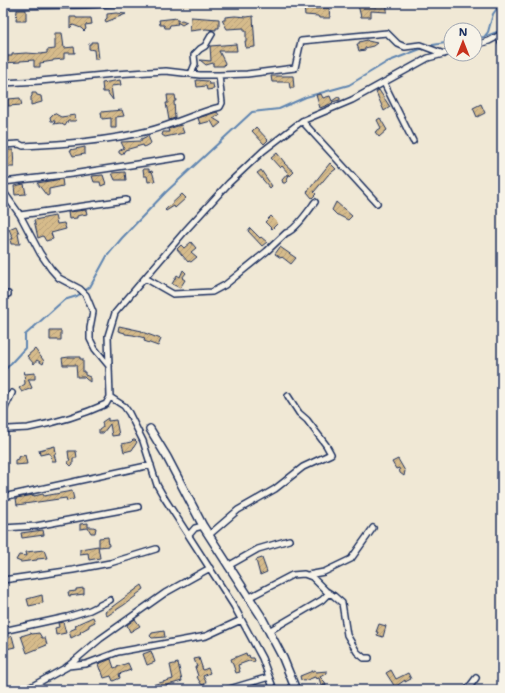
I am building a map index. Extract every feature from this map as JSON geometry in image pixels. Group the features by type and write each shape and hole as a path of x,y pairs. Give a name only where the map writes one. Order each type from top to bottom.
{"street":[{"path":"3,6 121,3"},
{"path":"191,74 195,64 194,55 205,46 212,34"},
{"path":"3,82 166,71 191,74 247,74 295,68 301,40 387,34 398,44 405,47 420,45 443,54"},
{"path":"483,43 500,35 502,43"},
{"path":"3,430 26,428 96,409 106,404 110,397 108,336 116,313 184,232 229,183 263,151 302,121 352,100 428,58 443,54"},
{"path":"3,145 19,144 23,146 62,144 119,137 149,131 220,106 222,103 219,75"},
{"path":"384,83 413,141"},
{"path":"302,121 377,203"},
{"path":"3,182 72,174 183,157"},
{"path":"3,190 20,215 40,253 51,269 59,278 80,289 86,295 93,312 90,328 90,339 109,366"},
{"path":"20,215 126,200"},
{"path":"145,278 172,294 212,292 224,285 289,232 297,225 315,202"},
{"path":"3,412 12,393"},
{"path":"209,535 238,510 275,489 303,467 331,454 308,420 300,413 288,396"},
{"path":"110,397 124,406 129,413 143,441 157,485 234,606 262,658 274,690"},
{"path":"150,429 167,457 203,526 261,616 283,658 296,690"},
{"path":"3,497 151,465"},
{"path":"3,528 36,526 138,507"},
{"path":"188,535 195,528 203,526"},
{"path":"248,598 292,574 307,575 324,572 351,560 373,528"},
{"path":"228,566 258,549 289,540"},
{"path":"3,580 110,563 156,549"},
{"path":"25,690 67,667 100,639 165,593 210,568"},
{"path":"307,575 312,577 342,603 347,635 357,652 364,658 369,658"},
{"path":"269,631 322,600 329,593"},
{"path":"3,631 67,618 90,610 110,600"},
{"path":"67,667 86,664 118,652 206,636 241,620"},
{"path":"226,690 269,677"},
{"path":"467,690 476,678"}],"building":[{"path":"376,4 387,6 387,12 371,11 371,17 361,17 358,5 376,7"},
{"path":"310,7 310,9 329,8 330,18 319,18 318,16 305,15 304,8"},
{"path":"17,10 26,10 26,21 16,21"},
{"path":"107,14 126,14 106,22 105,20 107,18"},
{"path":"253,16 255,47 246,48 246,31 244,31 244,28 227,29 222,20 225,20 225,17"},
{"path":"70,17 91,18 92,24 85,25 86,29 84,31 73,25 70,28"},
{"path":"191,17 219,19 219,28 216,28 216,30 206,29 190,31"},
{"path":"177,18 177,21 182,20 187,22 182,25 177,22 178,24 170,25 169,28 165,28 164,25 160,25 159,20"},
{"path":"55,33 62,33 64,48 74,47 75,53 64,53 64,59 40,63 40,67 34,67 34,60 3,63 3,56 26,53 41,54 47,53 47,50 55,49"},
{"path":"367,40 377,43 373,46 365,48 365,50 359,51 357,44"},
{"path":"91,42 97,42 99,59 95,59 94,50 89,49 89,44 91,44"},
{"path":"236,44 237,51 219,51 225,63 224,66 213,66 213,63 206,65 200,60 211,61 210,46"},
{"path":"271,76 293,76 294,88 290,88 289,82 272,82"},
{"path":"120,80 121,85 111,86 113,100 107,92 103,92 102,83"},
{"path":"196,80 208,81 209,84 213,84 214,89 207,90 206,86 197,87"},
{"path":"379,90 390,107 384,111 376,92"},
{"path":"32,93 36,93 37,95 41,96 42,102 31,105"},
{"path":"321,94 323,98 330,96 332,101 338,97 340,100 320,108 316,95"},
{"path":"167,95 175,95 176,101 174,101 175,118 169,120 166,103 168,103"},
{"path":"20,98 22,105 8,106 8,99"},
{"path":"481,104 485,113 477,117 473,108"},
{"path":"122,110 124,116 116,117 116,128 111,128 111,118 102,119 101,112"},
{"path":"217,112 219,115 213,118 221,123 215,128 211,121 200,124 198,118"},
{"path":"54,113 61,117 75,115 76,121 68,121 65,126 60,123 54,124 55,121 51,121 50,117"},
{"path":"380,118 387,130 379,137 375,132 381,128 377,120"},
{"path":"181,125 184,133 165,137 162,135 163,132 169,132 168,129"},
{"path":"256,127 268,140 264,144 252,131"},
{"path":"148,136 151,143 144,147 143,145 125,150 122,155 119,153 119,151 124,148 121,142 141,141 141,139"},
{"path":"85,147 85,154 73,156 70,150"},
{"path":"5,150 13,150 14,167 6,167"},
{"path":"277,153 284,163 294,172 290,176 289,174 285,183 283,183 282,180 288,173 282,166 280,168 271,158"},
{"path":"330,163 336,169 328,175 314,192 316,194 312,198 307,192"},
{"path":"143,169 149,169 149,172 152,171 155,181 148,182 147,176 144,176"},
{"path":"261,170 272,186 270,188 257,173"},
{"path":"125,172 126,180 115,180 112,173"},
{"path":"103,175 106,184 101,186 100,182 94,182 92,176"},
{"path":"62,179 63,186 49,189 49,195 47,196 37,183"},
{"path":"24,184 26,194 15,195 14,186"},
{"path":"182,194 186,198 175,208 174,206 166,211 165,210"},
{"path":"336,202 352,216 348,220 337,215 332,210"},
{"path":"86,210 87,214 69,219 68,212"},
{"path":"55,216 57,224 64,223 66,229 51,233 53,239 46,241 43,236 38,238 34,220"},
{"path":"271,216 278,223 272,229 265,222"},
{"path":"16,226 19,233 20,244 11,244 10,239 13,239 9,229"},
{"path":"250,228 260,238 261,237 267,242 262,246 248,231"},
{"path":"191,242 196,248 191,252 197,257 191,262 188,262 177,249 181,245 184,248"},
{"path":"280,247 296,258 291,264 275,254"},
{"path":"183,270 186,273 182,278 185,280 180,288 172,284 177,275 180,277"},
{"path":"119,326 142,331 161,339 158,346 144,341 145,338 118,331"},
{"path":"50,331 61,331 61,340 50,340"},
{"path":"35,349 44,361 43,364 37,360 34,364 27,356"},
{"path":"80,357 80,359 83,359 83,372 85,372 85,375 90,377 90,382 84,377 77,377 76,365 63,365 62,358"},
{"path":"24,371 25,374 35,373 35,379 28,379 32,388 22,392 19,388 25,384"},
{"path":"108,418 108,421 116,420 119,435 112,436 110,424 103,433 99,433 99,430 103,427 102,422"},
{"path":"133,440 137,442 132,450 124,452 122,444"},
{"path":"55,446 56,454 54,454 56,461 52,461 49,453 40,455 39,450"},
{"path":"68,451 76,451 77,458 73,458 73,464 71,466 68,463 70,459"},
{"path":"25,455 27,464 15,465 15,460 18,459 18,457"},
{"path":"398,459 405,471 404,476 400,473 399,468 396,469 392,462"},
{"path":"72,491 74,499 67,501 66,498 17,505 16,498 43,494 44,496"},
{"path":"88,523 88,527 96,528 95,533 91,533 88,528 80,529 80,524"},
{"path":"43,530 44,535 22,538 21,533"},
{"path":"108,537 109,546 99,547 99,538"},
{"path":"98,546 100,558 89,560 88,553 80,554 80,549"},
{"path":"44,550 47,558 21,562 16,560 19,555 27,556 26,552"},
{"path":"262,558 267,572 260,575 256,560"},
{"path":"142,585 144,589 107,616 105,612"},
{"path":"84,588 84,594 69,596 68,592"},
{"path":"42,595 43,603 29,606 27,599"},
{"path":"93,617 95,622 80,632 81,633 71,638 69,631 76,628 75,625"},
{"path":"135,619 140,626 130,632 127,625"},
{"path":"63,622 66,633 56,635 55,628 59,627 58,623"},
{"path":"379,624 386,626 383,637 377,635 378,632 376,632"},
{"path":"164,631 165,637 152,638 150,636 152,633"},
{"path":"31,633 39,633 42,638 45,638 47,645 27,653 21,636"},
{"path":"12,636 15,647 6,649 5,646 3,647 3,640"},
{"path":"151,651 155,662 147,665 143,654"},
{"path":"246,653 250,658 254,658 255,661 249,661 238,665 240,672 236,673 231,659"},
{"path":"199,658 203,670 208,668 210,673 203,676 206,682 204,685 201,684 197,677 195,667 197,667 194,659"},
{"path":"111,659 114,668 128,663 131,670 119,674 120,678 113,681 111,676 104,678 98,664"},
{"path":"178,663 182,681 150,690 149,686 173,679 170,665"},
{"path":"315,670 316,672 327,671 327,673 320,677 325,682 326,686 321,685 319,678 316,679 315,677 304,681 301,680 300,676"},
{"path":"391,670 396,679 408,673 411,679 405,682 405,680 395,687 386,673"}],"waterway":[{"path":"484,37 488,32 493,14 501,3"},
{"path":"483,37 502,30"},
{"path":"427,46 443,43"},
{"path":"3,372 25,348 25,335 64,300 77,296 90,287 107,256 122,238 166,192 252,112 279,109 306,97 349,85 387,62 423,48"}]}
